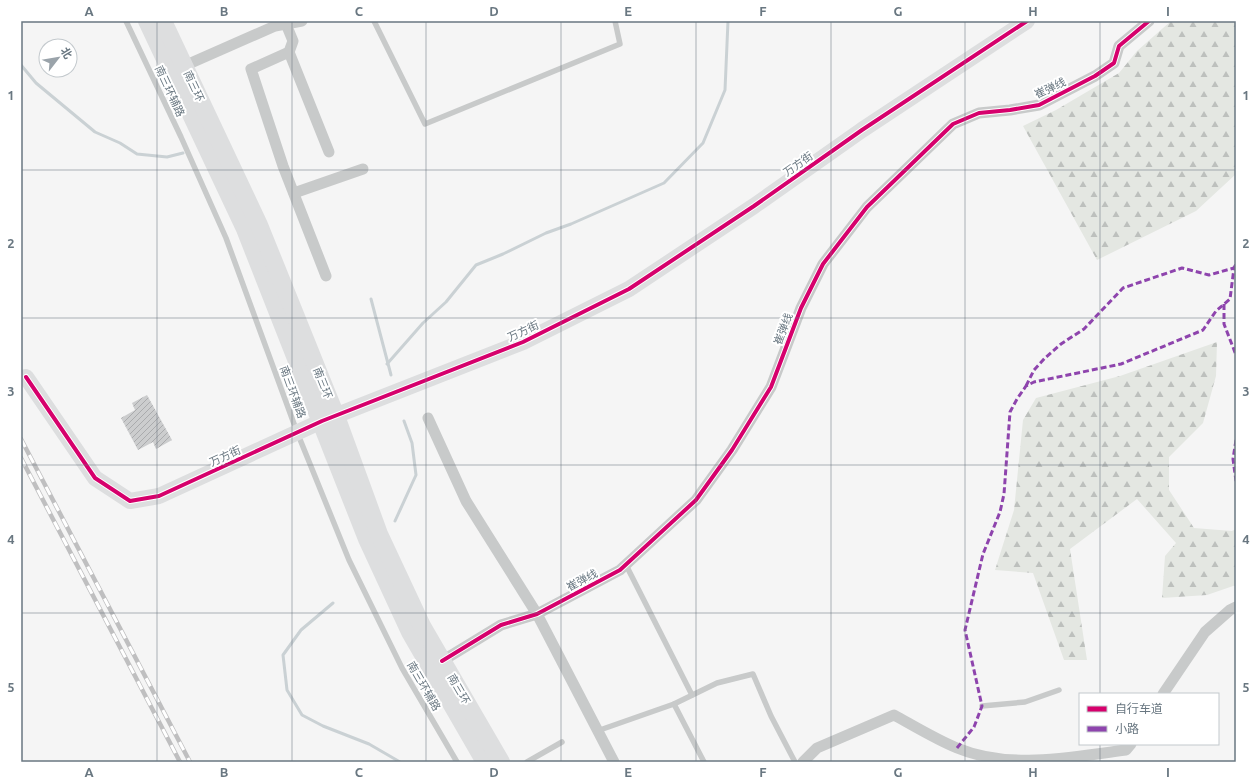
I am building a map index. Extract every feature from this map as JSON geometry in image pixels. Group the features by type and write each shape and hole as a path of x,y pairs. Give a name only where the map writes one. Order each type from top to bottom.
{"main road":[{"name":"南三环","path":"147,21 245,229 379,534 422,626 501,762"},
{"name":"南三环","path":"163,21 259,225 329,418 367,539 410,632 485,762"}],"street":[{"path":"184,66 275,26 302,21"},
{"name":"万方街","path":"26,377 95,478 130,501 159,496 329,418 523,342 629,290 754,206 862,130 1027,21"},
{"name":"崔弹线","path":"442,661 501,625 537,614 620,570 696,500 732,450 771,387 801,308 823,264 867,207 953,124 979,113 1039,105 1095,76 1114,62 1119,46 1149,21"},
{"path":"286,24 293,41 289,52 329,152"},
{"path":"289,52 251,69 294,194 326,276"},
{"path":"294,194 363,169"},
{"path":"428,418 466,501 537,614 614,762"},
{"path":"1164,693 1205,632 1230,610 1236,607"},
{"path":"803,762 817,748 894,715 957,748 985,759 1036,761 1126,750 1130,745"}],"lane":[{"name":"南三环辅路","path":"126,21 181,137 226,238 297,432 349,560 402,668 457,762"},
{"path":"374,21 425,124 620,44 615,21"},
{"path":"626,565 692,695"},
{"path":"597,731 674,704 717,683 753,674 770,716 795,762"},
{"path":"982,706 1025,702 1059,690"},
{"path":"674,704 704,762"},
{"path":"527,762 562,742"}],"green space":[{"path":"1171,21 1236,21 1236,174 1196,211 1097,260 1023,126 1056,110 1119,73 1137,51"},
{"path":"1217,342 1216,376 1203,423 1169,457 1169,490 1194,528 1232,531 1236,529 1236,585 1207,595 1162,598 1165,556 1176,543 1137,499 1070,549 1087,660 1064,660 1033,573 995,570 1014,510 1023,420 1036,398 1120,376"}],"building":[{"path":"147,395 172,440 156,449 153,442 138,450 121,418 135,410 132,403"}],"waterway":[{"path":"387,364 423,323 446,302 476,265 503,254 546,233 571,224 664,183 703,143 725,90 728,21"},
{"path":"21,65 36,83 95,132 120,143 137,154 167,157 183,153"},
{"path":"371,299 391,375"},
{"path":"395,521 416,475 412,443 404,421"},
{"path":"333,603 301,630 283,655 287,690 302,715 323,726 369,744 400,762"}],"railway":[{"path":"21,439 190,762"},
{"path":"21,458 180,762"}],"marked path":[{"path":"957,748 974,727 982,706 965,630 983,554 1000,512 1004,494 1010,412 1017,399 1026,386 1034,382 1121,364 1203,330 1216,311 1230,299 1234,268 1236,264"},
{"path":"1026,386 1034,370 1045,358 1061,344 1084,329 1123,288 1182,268 1209,275 1234,268"},
{"path":"1224,304 1224,324 1236,355"},
{"path":"1236,440 1233,459 1236,481"}],"cycle path":[{"path":"26,377 95,478 130,501 159,496 322,421 523,342 629,289 754,206 862,130 1027,21"},
{"path":"442,661 501,625 537,614 620,570 696,500 732,450 771,387 801,308 823,264 867,207 953,124 979,113 1039,105 1095,76 1114,63 1119,46 1149,21"}]}
